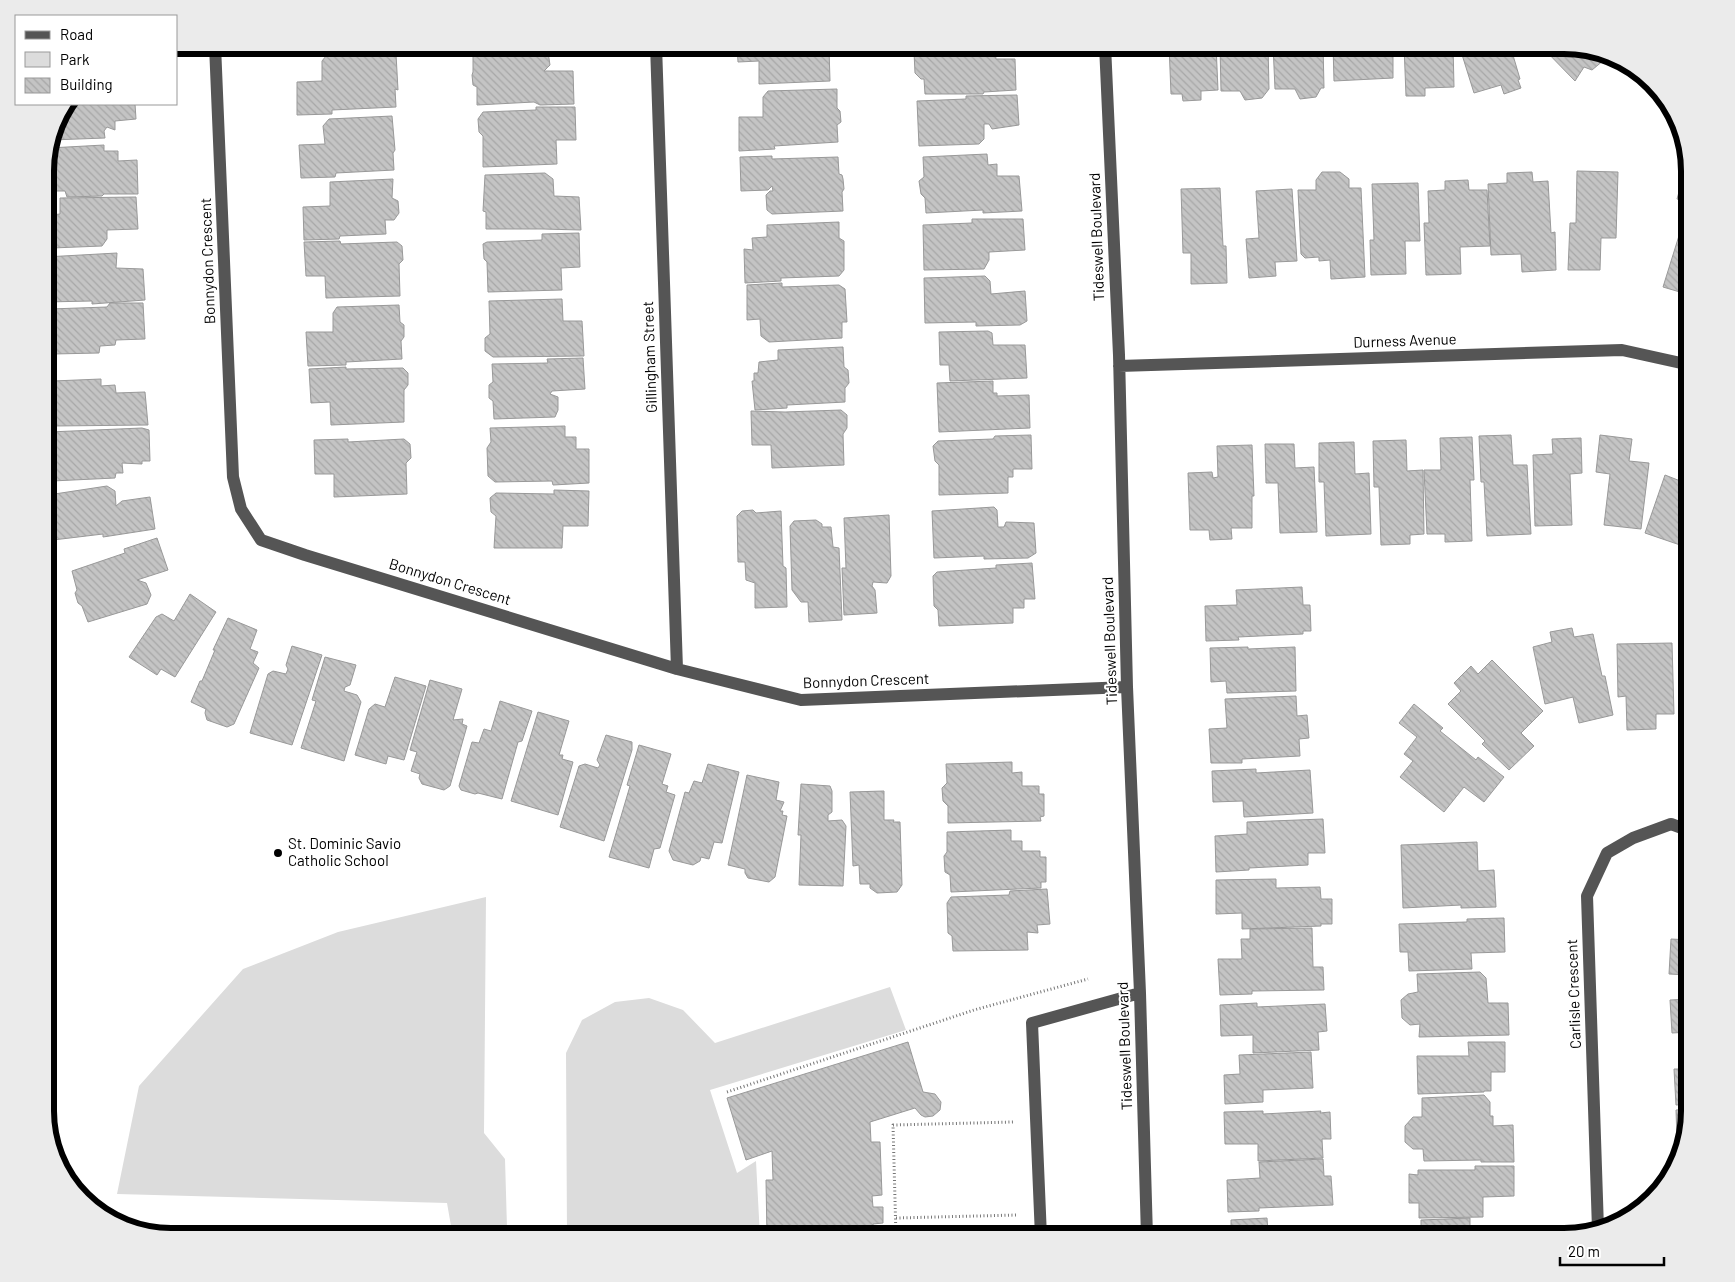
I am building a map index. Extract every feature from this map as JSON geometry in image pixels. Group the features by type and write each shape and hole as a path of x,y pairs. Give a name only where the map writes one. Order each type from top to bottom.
{"street":[{"name":"Bonnydon Crescent","path":"215,54 233,476 241,509 261,540 677,669 801,700 1127,688"},
{"name":"Gillingham Street","path":"656,54 677,669"},
{"name":"Tideswell Boulevard","path":"1105,54 1119,366 1127,688 1140,993 1147,1228"},
{"name":"Durness Avenue","path":"1119,366 1622,350 1681,363"},
{"name":"Carlisle Crescent","path":"1598,1223 1587,896 1607,853 1632,838 1671,824 1681,828"},
{"path":"1041,1228 1032,1023 1140,993"}],"path":[{"path":"727,1092 974,1010 1088,979"},
{"path":"896,1228 893,1125 1036,1121"},
{"path":"896,1218 1040,1214"}],"green space":[{"path":"486,897 484,1133 505,1159 507,1228 451,1226 447,1203 117,1194 139,1086 243,969 338,932"},
{"path":"890,987 906,1030 710,1090 737,1173 756,1161 760,1228 567,1228 566,1053 582,1020 615,1002 649,998 683,1010 715,1043"}],"building":[{"path":"396,54 398,90 395,89 396,107 332,110 332,114 297,115 297,82 322,81 322,61 326,56"},
{"path":"473,54 548,54 550,65 544,71 573,71 574,104 540,105 534,102 477,105 477,87 473,85"},
{"path":"738,54 829,54 830,81 759,84 759,61 738,62"},
{"path":"914,54 995,54 996,59 1015,59 1016,90 984,92 983,94 925,94 924,79 921,79 915,73"},
{"path":"1169,54 1216,54 1218,90 1201,91 1201,100 1183,101 1182,94 1171,94"},
{"path":"1220,54 1268,54 1269,89 1262,98 1245,100 1240,91 1221,91"},
{"path":"1273,54 1323,54 1324,88 1321,88 1316,97 1300,99 1295,89 1275,89"},
{"path":"1333,54 1393,54 1393,78 1334,81"},
{"path":"1404,54 1453,54 1454,87 1425,88 1425,96 1406,96"},
{"path":"1462,54 1513,54 1521,88 1504,94 1501,85 1474,93"},
{"path":"1549,54 1571,54 1603,61 1592,70 1584,67 1575,81"},
{"path":"837,89 837,108 840,111 841,122 837,125 838,142 774,146 775,149 739,151 739,117 763,117 763,97 768,91"},
{"path":"1017,95 1019,125 992,129 989,124 984,124 984,139 979,144 919,146 917,101 966,99 966,96"},
{"path":"75,105 135,105 136,119 115,121 115,130 107,127 104,131 105,138 58,140 69,112"},
{"path":"536,107 575,107 576,140 556,140 557,164 483,167 483,136 479,132 478,119 483,112 536,110"},
{"path":"392,116 395,150 393,153 394,170 336,173 335,177 301,178 299,145 325,144 323,126 329,119"},
{"path":"104,145 104,151 118,151 118,161 137,160 138,194 67,197 65,191 54,191 54,164 57,148"},
{"path":"987,154 988,165 997,164 997,176 1019,176 1022,211 983,213 983,210 926,213 925,198 921,194 919,181 924,177 923,157"},
{"path":"772,156 772,159 838,157 839,174 842,175 844,189 842,192 843,211 772,214 767,210 766,195 773,191 772,186 768,190 741,191 740,157"},
{"path":"1577,171 1618,172 1616,238 1601,238 1600,270 1568,270 1570,223 1576,223"},
{"path":"1322,172 1340,172 1349,179 1349,188 1361,188 1365,277 1331,279 1330,260 1319,261 1319,257 1305,258 1301,254 1298,190 1316,190 1316,180"},
{"path":"1532,172 1533,182 1548,181 1551,233 1555,232 1556,270 1522,272 1521,254 1491,255 1488,184 1507,183 1507,173"},
{"path":"545,173 553,179 554,196 579,197 581,230 486,229 486,212 483,211 485,175"},
{"path":"393,179 392,198 398,201 399,213 394,220 385,220 386,234 340,236 339,239 304,240 303,207 330,206 330,182"},
{"path":"1468,180 1469,190 1487,190 1490,246 1460,247 1461,274 1426,275 1424,223 1429,223 1428,191 1445,190 1445,181"},
{"path":"1418,183 1420,241 1405,241 1406,274 1371,275 1370,240 1374,240 1372,184"},
{"path":"1681,185 1681,200 1677,199"},
{"path":"1220,188 1223,246 1226,246 1227,283 1191,284 1191,253 1183,253 1181,189"},
{"path":"1292,189 1297,261 1275,262 1276,276 1249,278 1246,239 1259,238 1256,191"},
{"path":"136,197 138,229 107,230 107,239 102,246 54,248 54,215 60,214 60,198"},
{"path":"972,219 1023,219 1025,250 989,252 989,260 984,269 924,270 923,225 972,223"},
{"path":"839,222 839,238 844,241 844,270 839,276 781,278 781,281 745,283 744,249 753,250 752,238 767,237 767,225"},
{"path":"1681,229 1681,292 1663,287"},
{"path":"579,233 580,267 561,268 562,290 488,292 487,262 484,259 483,244 487,242 542,240 542,234"},
{"path":"340,241 341,244 397,242 402,246 403,260 399,264 400,296 326,298 325,276 306,276 304,242"},
{"path":"117,253 116,268 143,269 145,300 92,304 92,301 54,302 54,256"},
{"path":"985,276 990,281 991,294 1025,291 1027,321 1020,325 976,326 976,322 925,323 924,278"},
{"path":"782,283 782,287 839,285 845,289 847,322 842,322 842,338 769,342 761,336 760,319 747,320 747,285"},
{"path":"562,299 563,321 582,321 584,356 493,357 485,351 485,338 490,334 489,301"},
{"path":"110,303 143,303 145,339 116,340 115,345 100,346 99,353 54,354 54,309 107,307"},
{"path":"399,305 400,322 404,325 404,337 401,341 402,359 346,362 346,365 308,366 306,332 333,332 333,313 337,307"},
{"path":"988,331 992,333 993,345 1025,345 1027,378 950,381 949,365 940,365 939,332"},
{"path":"843,347 844,367 848,370 849,383 845,388 845,402 787,405 787,408 755,410 752,381 754,381 754,373 758,373 759,362 778,360 778,350"},
{"path":"583,358 585,389 552,391 550,394 558,397 558,410 555,417 494,419 493,401 489,398 489,385 493,382 492,364 548,363 547,359"},
{"path":"346,367 346,369 403,368 408,373 408,385 404,390 404,422 331,425 330,402 311,403 309,369"},
{"path":"101,379 101,386 115,385 116,393 145,392 148,425 54,426 54,381"},
{"path":"993,381 993,393 997,393 997,396 1029,395 1030,428 939,432 937,383"},
{"path":"841,410 847,415 847,428 843,434 844,465 772,468 771,445 752,445 751,411"},
{"path":"565,426 565,437 576,437 576,449 589,449 589,483 553,485 552,481 495,482 488,476 487,448 491,442 490,428"},
{"path":"142,428 149,430 150,461 142,461 142,464 122,463 123,473 116,473 115,478 54,481 54,432"},
{"path":"1031,435 1032,469 1013,469 1013,477 1008,477 1008,493 939,495 939,465 935,461 933,446 938,441 993,439 995,436"},
{"path":"1511,435 1513,465 1527,465 1531,534 1487,536 1484,482 1481,482 1479,436"},
{"path":"1600,435 1632,439 1629,461 1649,463 1641,529 1604,525 1610,474 1596,472"},
{"path":"1472,437 1474,480 1470,480 1472,541 1445,542 1445,534 1427,534 1424,470 1441,470 1440,438"},
{"path":"1581,438 1582,473 1570,474 1572,525 1535,526 1533,455 1553,454 1552,439"},
{"path":"348,439 348,442 404,439 410,444 411,458 406,463 407,494 334,497 334,474 315,474 314,440"},
{"path":"1406,440 1407,471 1423,470 1424,534 1410,535 1410,544 1381,545 1379,487 1374,487 1373,441"},
{"path":"1354,442 1355,474 1369,473 1371,534 1326,536 1324,482 1319,482 1319,443"},
{"path":"1265,444 1294,444 1295,468 1314,467 1317,532 1280,533 1278,483 1266,483"},
{"path":"1252,445 1254,496 1252,496 1252,528 1231,528 1232,539 1210,540 1209,530 1190,530 1188,473 1212,472 1213,478 1218,477 1217,446"},
{"path":"1665,475 1681,481 1681,545 1645,533"},
{"path":"107,486 115,491 116,506 122,501 150,497 155,529 103,537 103,534 54,540 54,494"},
{"path":"554,490 589,491 588,526 563,526 562,548 494,548 496,516 491,512 490,498 496,493 554,494"},
{"path":"994,507 997,510 998,527 1004,527 1006,522 1034,523 1036,553 1028,558 984,559 984,556 934,558 932,511"},
{"path":"753,510 756,513 781,511 787,607 755,608 755,583 746,580 745,562 738,562 737,516 742,511"},
{"path":"889,515 891,576 887,583 873,582 872,586 875,590 877,613 844,615 842,568 846,568 844,518"},
{"path":"816,520 822,524 822,527 831,527 833,547 839,548 842,620 809,622 808,602 801,602 792,590 790,526 794,521"},
{"path":"157,538 168,570 137,580 146,583 151,595 147,604 88,622 82,606 78,603 72,571 125,553 124,549"},
{"path":"1032,563 1035,599 1024,599 1024,608 1013,608 1013,623 939,626 938,610 934,606 933,576 937,572 996,568 996,565"},
{"path":"1302,587 1303,605 1310,605 1311,631 1303,631 1303,634 1238,637 1239,640 1206,641 1205,606 1237,605 1236,590"},
{"path":"190,594 216,612 175,677 161,669 157,675 129,657 156,617 162,614 174,621"},
{"path":"228,618 257,630 250,649 258,652 253,663 259,668 234,724 227,727 207,720 206,709 191,702 200,681 202,681 215,650 213,650"},
{"path":"1572,628 1574,637 1593,634 1602,676 1605,676 1613,715 1579,723 1573,697 1545,704 1533,647 1552,642 1550,632"},
{"path":"1672,643 1674,714 1656,714 1656,729 1627,730 1626,696 1618,697 1617,644"},
{"path":"292,646 322,655 292,745 250,733 268,674 273,671 286,674 288,669 286,665"},
{"path":"1248,647 1248,649 1295,647 1296,691 1227,693 1226,681 1211,682 1210,648"},
{"path":"325,657 356,665 350,685 345,687 344,691 357,695 361,702 344,761 301,748 316,701 312,700"},
{"path":"1492,660 1543,711 1521,733 1534,746 1509,770 1482,744 1485,741 1448,704 1461,691 1454,683 1471,666 1478,674"},
{"path":"395,677 426,686 404,760 388,756 386,764 355,755 369,709 375,704 385,707"},
{"path":"430,680 462,689 453,720 463,719 462,724 467,726 450,786 444,790 422,784 419,778 420,774 411,771 417,752 410,750"},
{"path":"1296,696 1297,716 1307,715 1309,738 1299,739 1300,756 1242,759 1242,763 1211,763 1209,729 1227,728 1225,699"},
{"path":"500,701 532,711 522,741 518,742 502,799 461,790 459,786 472,742 479,743 484,729 491,731"},
{"path":"1414,704 1443,728 1440,731 1476,760 1478,757 1504,777 1484,802 1464,787 1444,812 1400,777 1413,761 1404,754 1417,737 1399,723"},
{"path":"538,712 569,721 559,755 563,755 562,759 573,762 558,815 511,801"},
{"path":"606,735 632,742 632,750 604,841 560,827 579,766 585,764 598,768 600,765 597,760"},
{"path":"639,745 671,754 662,784 668,786 666,792 675,795 660,848 654,849 649,868 609,857 630,786 627,785"},
{"path":"1012,762 1012,773 1022,772 1022,786 1039,786 1039,794 1044,794 1044,816 1040,817 1041,821 948,823 948,806 943,801 942,788 947,783 946,764"},
{"path":"708,764 739,772 722,843 714,842 709,859 701,857 700,861 693,865 673,860 669,851 685,792 689,793 694,781 702,783"},
{"path":"1256,769 1256,773 1310,770 1313,813 1244,817 1243,801 1213,802 1212,771"},
{"path":"747,775 779,782 776,800 784,802 780,811 783,811 782,815 787,816 775,877 769,882 748,878 745,869 728,865"},
{"path":"801,784 830,786 832,791 832,812 828,815 828,821 842,820 846,826 843,886 799,885 801,835 798,835"},
{"path":"884,791 884,820 900,822 902,885 897,892 877,893 870,888 870,884 860,884 859,865 853,866 850,792"},
{"path":"1323,819 1325,853 1308,853 1308,865 1216,872 1215,836 1247,834 1247,822"},
{"path":"1011,830 1011,841 1022,841 1022,851 1040,851 1040,857 1046,857 1046,882 1041,882 1041,888 951,892 950,875 945,872 944,856 947,852 947,832"},
{"path":"1477,842 1478,871 1494,870 1496,907 1461,908 1461,905 1403,908 1401,845"},
{"path":"1276,879 1276,888 1320,887 1321,899 1332,899 1332,924 1242,929 1242,913 1216,914 1216,880"},
{"path":"1047,889 1050,924 1037,925 1038,933 1027,932 1028,950 953,951 952,936 948,933 947,903 951,897 1009,895 1010,891"},
{"path":"1504,918 1505,952 1471,953 1472,969 1409,971 1408,952 1400,952 1399,924 1467,922 1467,919"},
{"path":"1312,928 1313,967 1323,967 1324,990 1252,991 1252,994 1220,995 1218,959 1242,959 1241,939 1250,939 1250,929"},
{"path":"1671,939 1681,940 1681,975 1669,974"},
{"path":"1480,972 1486,978 1488,1003 1508,1003 1509,1035 1419,1037 1420,1024 1410,1025 1402,1018 1401,1000 1408,994 1418,992 1417,974"},
{"path":"1681,999 1681,1032 1672,1033 1670,1000"},
{"path":"1257,1003 1257,1007 1325,1004 1327,1031 1318,1032 1319,1050 1253,1053 1253,1035 1221,1036 1220,1005"},
{"path":"908,1042 923,1092 935,1094 941,1102 940,1110 933,1116 925,1117 915,1108 870,1122 871,1142 880,1142 882,1195 872,1196 873,1207 883,1207 883,1223 873,1224 873,1228 767,1228 766,1180 773,1180 772,1151 746,1160 727,1098"},
{"path":"1468,1042 1505,1042 1505,1072 1491,1072 1491,1091 1418,1094 1417,1056 1469,1056"},
{"path":"1311,1052 1313,1088 1263,1090 1263,1102 1225,1104 1224,1075 1240,1074 1239,1055"},
{"path":"1674,1069 1681,1069 1681,1105 1676,1105"},
{"path":"1484,1095 1490,1102 1490,1116 1493,1116 1493,1126 1513,1125 1514,1162 1481,1162 1481,1160 1424,1161 1423,1149 1413,1149 1405,1142 1405,1126 1413,1117 1422,1117 1422,1098"},
{"path":"1676,1110 1681,1110 1677,1140 1677,1140"},
{"path":"1263,1111 1263,1114 1330,1112 1331,1139 1322,1139 1323,1158 1258,1161 1258,1144 1225,1144 1224,1112"},
{"path":"1323,1159 1324,1176 1331,1176 1333,1205 1259,1208 1259,1211 1228,1212 1227,1180 1260,1178 1259,1162"},
{"path":"1475,1166 1514,1166 1514,1196 1483,1197 1483,1217 1419,1218 1419,1203 1409,1203 1409,1174 1418,1175 1418,1170 1475,1170"},
{"path":"1267,1218 1268,1228 1231,1228 1231,1220"},
{"path":"1470,1218 1470,1228 1421,1228 1421,1220"}],"place":[{"name":"St. Dominic Savio Catholic School","path":"278,853"}]}
